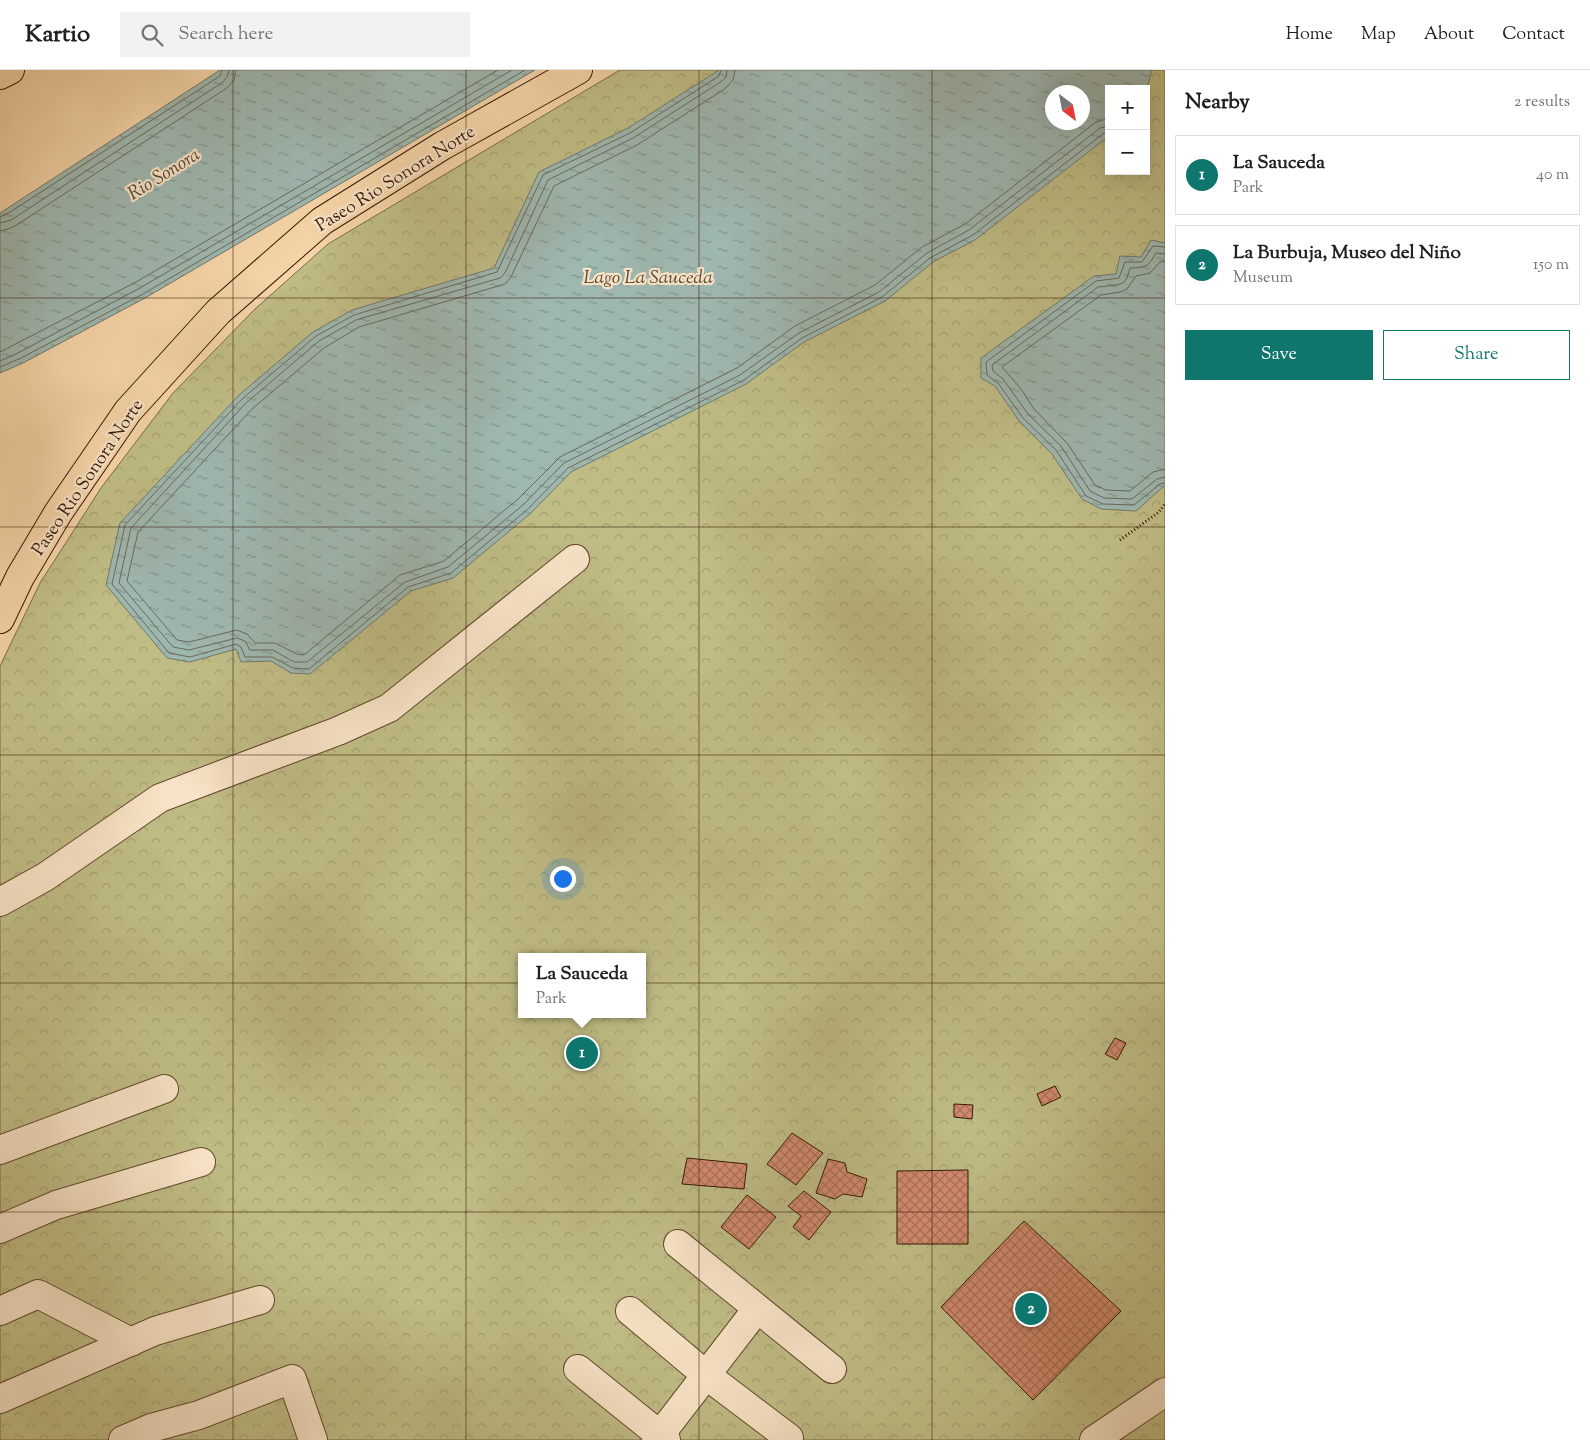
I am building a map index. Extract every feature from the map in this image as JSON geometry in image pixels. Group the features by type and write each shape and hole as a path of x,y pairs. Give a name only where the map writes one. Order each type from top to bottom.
{"main road":[{"path":"0,75 10,70"},
{"name":"Paseo Rio Sonora Norte","path":"0,619 20,577 58,513 128,411 218,312 322,221 442,146 578,70"}],"lane":[{"path":"0,902 45,877 160,798 338,730 389,708 575,559"},
{"path":"0,1150 164,1089"},
{"path":"0,1229 56,1205 201,1162"},
{"path":"678,1244 832,1369"},
{"path":"0,1311 38,1294 131,1342"},
{"path":"0,1398 155,1332 260,1300"},
{"path":"578,1369 661,1438 706,1375 757,1309"},
{"path":"630,1311 706,1375 789,1438"},
{"path":"122,1440 151,1428 199,1415 292,1379 313,1440"},
{"path":"1094,1440 1165,1392"}],"path":[{"path":"1120,540 1159,512 1165,504"}],"green space":[{"path":"620,70 1165,70 1165,1440 0,1440 0,666 40,583 101,488 173,393 255,309 328,244"}],"water":[{"name":"Rio Sonora","path":"220,70 535,70 145,298 23,363 0,373 0,213"},
{"name":"Lago La Sauceda","path":"719,70 1152,70 1148,85 1105,85 1105,139 975,240 933,262 885,301 804,342 746,384 571,472 531,513 453,578 411,591 310,674 291,673 271,661 241,662 236,649 190,662 167,658 106,585 120,523 239,395 313,332 352,310 494,268 539,172 628,128"},
{"path":"1151,240 1165,243 1165,485 1136,511 1101,509 1082,499 1052,454 1019,421 995,386 981,378 981,358 1094,276 1116,274 1120,256 1141,257"}],"building":[{"path":"1115,1038 1126,1043 1117,1060 1105,1054"},
{"path":"1055,1086 1061,1097 1042,1106 1037,1094"},
{"path":"954,1104 973,1105 972,1119 954,1117"},
{"path":"792,1133 823,1153 796,1185 767,1164"},
{"path":"687,1158 747,1164 744,1189 682,1184"},
{"path":"828,1159 845,1163 847,1172 867,1179 862,1197 843,1194 835,1199 816,1193"},
{"path":"968,1170 968,1244 897,1244 897,1171"},
{"path":"804,1191 831,1212 809,1240 793,1227 801,1216 788,1206"},
{"path":"747,1195 776,1217 749,1249 721,1227"},
{"path":"1024,1221 1121,1311 1033,1400 941,1307"}],"place":[{"name":"La Sauceda","path":"582,1053"},
{"name":"La Burbuja, Museo del Niño","path":"1031,1309"}]}
